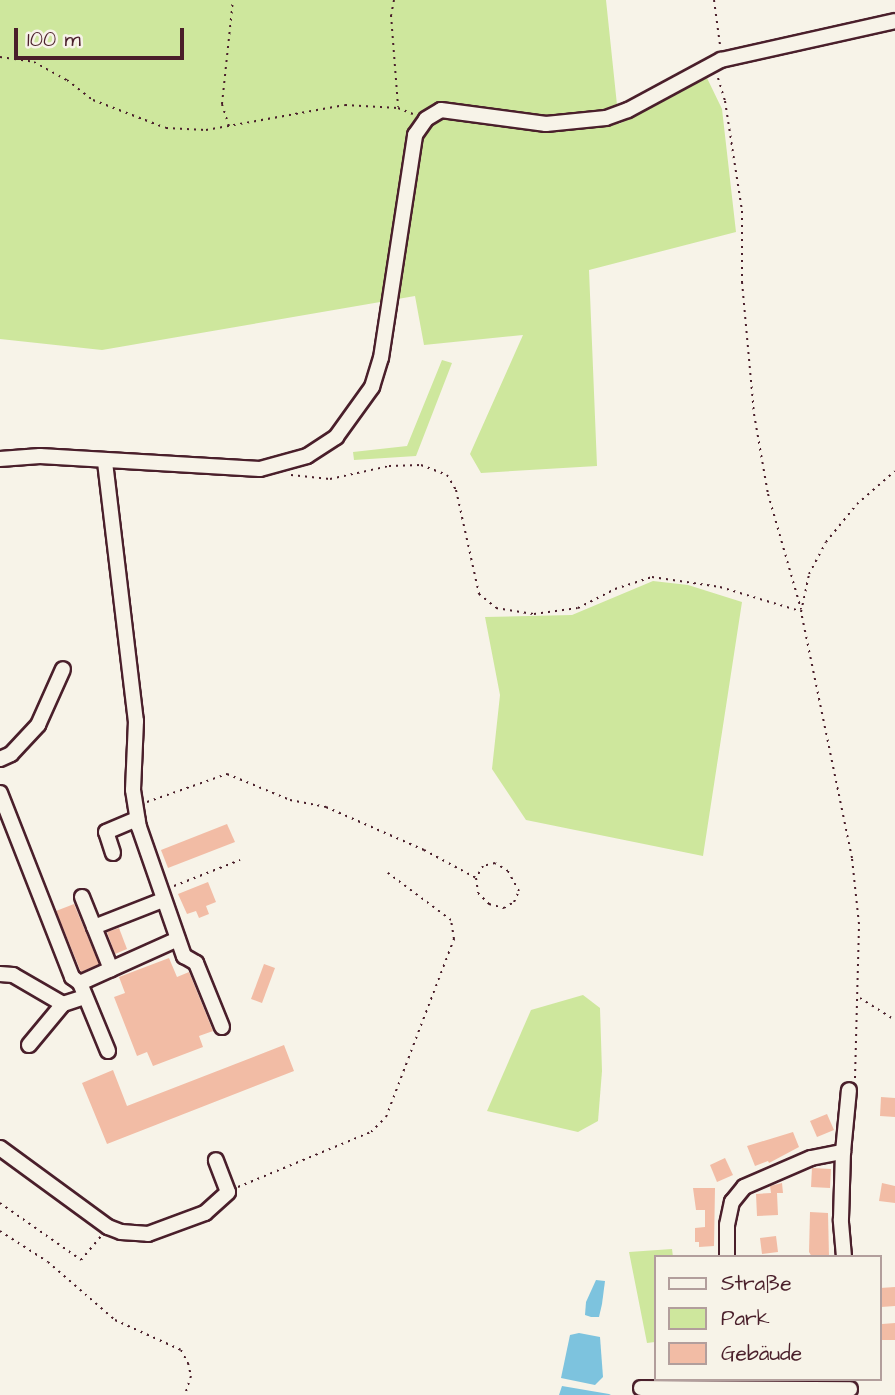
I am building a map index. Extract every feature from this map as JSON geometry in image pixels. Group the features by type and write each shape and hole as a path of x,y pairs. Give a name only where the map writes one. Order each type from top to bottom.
{"street":[{"path":"0,459 40,456 105,462 260,469 307,456 336,437 372,387 381,358 415,135 426,119 441,110 546,124 606,118 628,110 717,62 895,21"},
{"path":"105,462 136,722 133,790 138,818 184,956 196,963 222,1027"},
{"path":"0,759 11,754 38,725 63,670"},
{"path":"0,793 72,977 83,990 108,1051"},
{"path":"113,853 106,832 138,818"},
{"path":"94,927 162,896"},
{"path":"82,897 111,969"},
{"path":"29,1045 63,1004 111,969 178,940"},
{"path":"0,974 13,975 63,1004"},
{"path":"844,1255 841,1219 843,1152 849,1090"},
{"path":"0,1148 108,1227 121,1232 148,1234 205,1213 228,1192 216,1160"},
{"path":"727,1255 727,1225 732,1202 744,1187 811,1158 843,1152"},
{"path":"642,1386 850,1388"}],"path":[{"path":"229,126 222,104 233,0"},
{"path":"394,0 391,15 398,108"},
{"path":"714,0 717,62 742,211 742,282 754,414 768,494 801,612 852,858 859,924 859,998 856,1076 849,1090"},
{"path":"0,57 34,62 67,80 93,100 166,128 206,130 345,105 398,108 426,119"},
{"path":"282,473 331,479 389,466 421,465 447,475 456,490 480,594 496,608 534,614 578,608 615,590 652,577 720,587 801,612"},
{"path":"801,612 809,574 826,542 858,504 895,471"},
{"path":"138,818 227,774 290,800 326,807 424,850 476,878"},
{"path":"162,896 240,860"},
{"path":"495,863 508,871 520,891 514,902 503,908 489,904 478,892 476,878 483,866 495,863"},
{"path":"228,1192 371,1132 386,1117 454,939 451,920 388,873"},
{"path":"859,998 895,1020"},
{"path":"0,1203 81,1260 108,1227"},
{"path":"0,1231 48,1262 115,1320 181,1350 191,1376 185,1395"}],"green space":[{"path":"0,0 606,0 619,124 707,78 722,109 736,232 589,270 597,466 481,473 470,454 523,335 424,345 415,296 102,350 0,339"},
{"path":"442,360 452,363 416,456 354,460 353,452 407,446"},
{"path":"653,581 688,585 742,602 703,856 526,820 492,769 500,695 485,617 572,615"},
{"path":"583,995 600,1008 602,1071 598,1121 578,1132 487,1111 531,1010"},
{"path":"672,1249 673,1255 654,1255 654,1342 647,1343 629,1252"}],"water":[{"path":"596,1280 605,1281 602,1304 599,1317 591,1317 585,1315 586,1302"},
{"path":"579,1333 600,1337 603,1377 595,1385 561,1378 570,1335"},
{"path":"562,1386 609,1394 611,1395 559,1395"}],"building":[{"path":"227,824 235,842 168,868 161,850"},
{"path":"208,882 216,902 206,906 209,914 199,918 196,911 187,914 178,894"},
{"path":"74,904 99,964 81,972 56,911"},
{"path":"119,928 127,949 115,954 107,932"},
{"path":"169,958 177,977 189,972 213,1031 199,1036 203,1047 153,1066 147,1052 137,1056 114,997 125,993 119,977"},
{"path":"264,964 275,968 262,1003 251,999"},
{"path":"284,1045 294,1071 107,1144 82,1083 113,1070 127,1106"},
{"path":"881,1097 895,1098 895,1117 880,1116"},
{"path":"827,1114 834,1130 817,1137 810,1121"},
{"path":"793,1132 799,1147 769,1163 768,1161 755,1166 747,1146"},
{"path":"725,1158 733,1175 717,1182 710,1165"},
{"path":"812,1168 831,1169 830,1188 811,1187"},
{"path":"782,1183 783,1193 777,1193 778,1215 757,1216 756,1194 771,1193 770,1186"},
{"path":"882,1183 895,1186 895,1203 879,1201"},
{"path":"693,1188 715,1188 714,1246 699,1247 699,1242 695,1242 695,1228 705,1227 705,1210 696,1210"},
{"path":"810,1212 828,1213 829,1255 811,1255"},
{"path":"776,1236 778,1252 762,1254 760,1238"},
{"path":"895,1287 895,1306 881,1307 881,1288"},
{"path":"895,1323 895,1340 882,1340 882,1324"}]}
